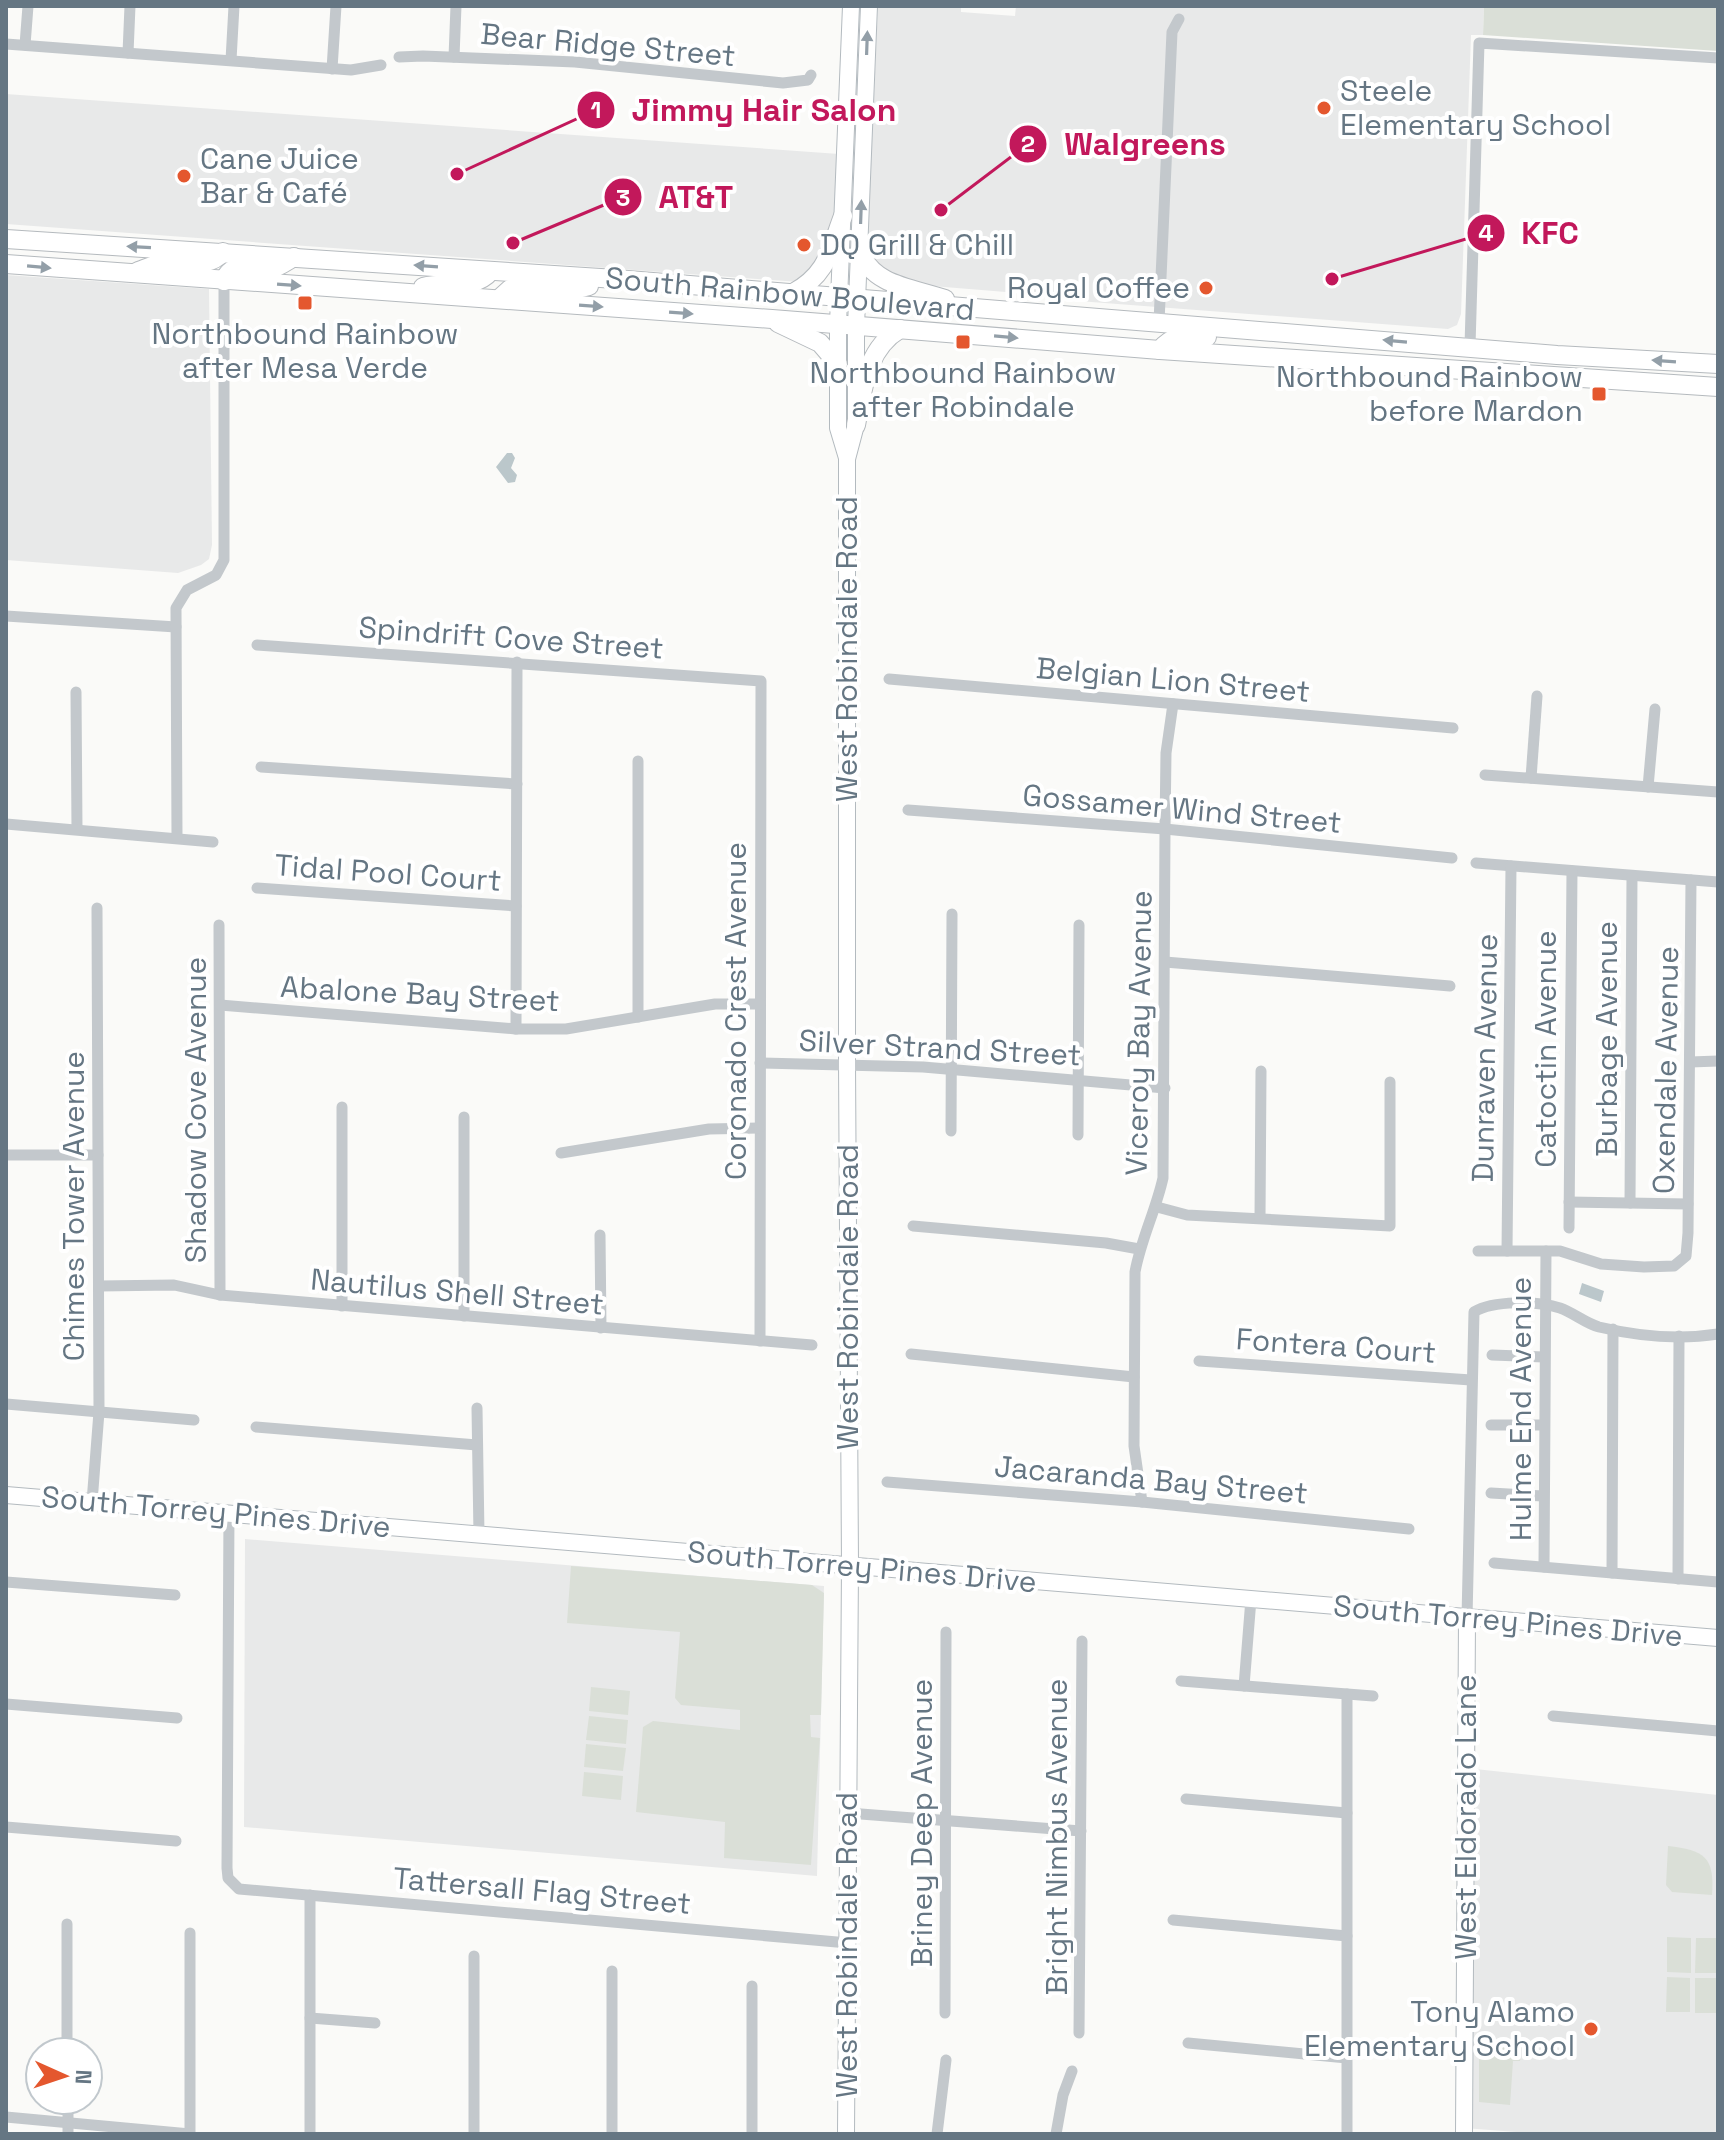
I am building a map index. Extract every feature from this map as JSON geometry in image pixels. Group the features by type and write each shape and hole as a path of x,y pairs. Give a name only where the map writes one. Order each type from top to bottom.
{"main road":[{"name":"West Robindale Road","path":"846,2134 850,1566 847,459 856,425 847,325 843,216 851,6"},
{"name":"West Robindale Road","path":"848,298 860,251 869,6"},
{"path":"849,74 855,94 856,133 863,136"},
{"path":"793,293 819,275 843,216"},
{"name":"South Rainbow Boulevard","path":"6,239 611,279 1557,355 1718,364"},
{"path":"860,251 867,267 877,276 978,309"},
{"path":"127,274 165,262 205,264 217,259 223,252"},
{"path":"224,281 225,275 236,268 273,269 294,257"},
{"name":"South Rainbow Boulevard","path":"6,264 1160,350 1718,387"},
{"path":"401,292 440,282 477,283 491,271"},
{"path":"499,299 510,289 519,287 577,289 611,279"},
{"path":"772,319 820,343 838,364"},
{"path":"1073,342 1105,331 1147,331 1159,322"},
{"name":"West Robindale Road","path":"847,325 838,364 838,428 847,459"},
{"path":"1160,350 1167,341 1177,337 1213,338 1239,328"},
{"path":"856,425 864,379 872,358 885,339 900,329"},
{"path":"1401,366 1425,355 1456,356 1470,346"},
{"path":"1492,373 1491,365 1497,361 1529,361 1557,355"},
{"path":"1683,384 1718,379"},
{"name":"South Torrey Pines Drive","path":"6,1495 1718,1638"},
{"name":"West Eldorado Lane","path":"1464,2134 1467,1618"}],"street":[{"path":"25,45 28,6"},
{"path":"128,53 130,6"},
{"path":"231,60 234,6"},
{"path":"332,69 336,6"},
{"path":"454,57 456,6"},
{"path":"1159,322 1172,32 1179,19"},
{"path":"1470,346 1479,43 1718,58"},
{"path":"6,44 332,69 360,70 381,65"},
{"name":"Bear Ridge Street","path":"399,57 575,62 729,80 783,83 800,83 811,75"},
{"path":"177,838 176,608 187,590 216,575 224,560 224,281"},
{"path":"6,616 176,627"},
{"name":"Spindrift Cove Street","path":"257,645 761,681"},
{"path":"516,1029 517,662"},
{"name":"Belgian Lion Street","path":"889,679 1453,728"},
{"name":"Coronado Crest Avenue","path":"760,1341 761,681"},
{"path":"76,692 77,829"},
{"path":"1531,778 1537,696"},
{"name":"Viceroy Bay Avenue","path":"1142,1502 1134,1446 1135,1272 1139,1249 1157,1207 1163,1178 1166,753 1173,704"},
{"path":"1648,787 1655,709"},
{"path":"638,761 638,1017"},
{"path":"261,767 517,784"},
{"path":"1485,775 1718,792"},
{"name":"Gossamer Wind Street","path":"908,810 1165,829 1452,858"},
{"path":"6,824 213,842"},
{"path":"1476,863 1718,882"},
{"name":"Dunraven Avenue","path":"1507,1251 1511,866"},
{"name":"Catoctin Avenue","path":"1569,1228 1572,871"},
{"name":"Burbage Avenue","path":"1630,1203 1632,876"},
{"name":"Oxendale Avenue","path":"1546,1251 1560,1251 1601,1264 1665,1267 1683,1260 1688,1249 1691,880"},
{"name":"Tidal Pool Court","path":"257,888 516,906"},
{"name":"Chimes Tower Avenue","path":"92,1502 99,1412 97,908"},
{"path":"951,1131 952,914"},
{"name":"Shadow Cove Avenue","path":"219,925 220,1295"},
{"path":"1078,1135 1079,925"},
{"path":"1165,962 1450,986"},
{"name":"Abalone Bay Street","path":"220,1005 516,1029 566,1029 715,1004 760,1004"},
{"path":"1690,1062 1718,1061"},
{"name":"Silver Strand Street","path":"760,1063 847,1063 1165,1088"},
{"path":"1260,1218 1261,1071"},
{"path":"1157,1207 1187,1215 1390,1226 1390,1082"},
{"path":"342,1107 342,1306"},
{"path":"464,1117 464,1316"},
{"path":"561,1153 709,1129 759,1128"},
{"path":"6,1155 98,1155"},
{"path":"1569,1202 1688,1204"},
{"path":"913,1226 1106,1243 1139,1249"},
{"path":"600,1235 601,1328"},
{"path":"1478,1251 1546,1251"},
{"name":"Hulme End Avenue","path":"1544,1567 1546,1251"},
{"name":"Nautilus Shell Street","path":"99,1286 174,1285 220,1295 812,1345"},
{"name":"West Eldorado Lane","path":"1467,1618 1472,1318 1477,1310 1494,1304 1545,1306"},
{"path":"1545,1306 1556,1307 1586,1323 1613,1329 1679,1336 1718,1334"},
{"path":"1612,1573 1613,1329"},
{"path":"1678,1579 1679,1336"},
{"path":"911,1354 1134,1377"},
{"path":"1492,1355 1544,1357"},
{"name":"Fontera Court","path":"1199,1361 1471,1380"},
{"path":"6,1404 194,1420"},
{"path":"477,1408 479,1535"},
{"path":"1491,1425 1544,1425"},
{"path":"256,1427 477,1445"},
{"name":"Jacaranda Bay Street","path":"887,1482 1142,1502 1409,1529"},
{"path":"1491,1493 1543,1496"},
{"name":"Tattersall Flag Street","path":"229,1513 227,1868 228,1878 239,1889 848,1943"},
{"path":"1494,1563 1718,1582"},
{"path":"6,1582 175,1595"},
{"path":"1244,1686 1251,1599"},
{"name":"Briney Deep Avenue","path":"945,2013 946,1632"},
{"name":"Bright Nimbus Avenue","path":"1079,2033 1082,1641"},
{"path":"1181,1681 1373,1696"},
{"path":"1347,1694 1347,2134"},
{"path":"6,1704 177,1718"},
{"path":"1553,1716 1718,1731"},
{"path":"1186,1799 1347,1813"},
{"path":"848,1813 1081,1831"},
{"path":"6,1827 176,1841"},
{"path":"310,1895 310,2134"},
{"path":"1173,1920 1347,1936"},
{"path":"67,1924 67,2036"},
{"path":"6,2117 68,2128 190,2134 190,1933"},
{"path":"474,1956 474,2134"},
{"path":"612,1971 612,2134"},
{"path":"752,1986 752,2134"},
{"path":"310,2018 375,2023"},
{"path":"1188,2043 1347,2058"},
{"path":"937,2134 946,2060"},
{"path":"1056,2134 1063,2095 1072,2071"}],"shaded area":[{"path":"878,6 937,6 961,8 961,12 1015,16 1016,6 1484,6 1483,35 1471,35 1461,314 1457,325 1448,329 1052,299 920,285 879,271 867,253"},
{"path":"1484,6 1718,6 1718,51 1483,35"},
{"path":"6,94 839,154 835,221 815,273 799,282 6,224"},
{"path":"6,275 209,289 212,545 209,559 201,565 178,573 6,560"},
{"path":"507,453 512,453 515,458 511,468 517,475 515,482 508,483 496,467"},
{"path":"1582,1283 1604,1291 1601,1302 1579,1294"},
{"path":"245,1539 824,1586 817,1876 244,1827"},
{"path":"571,1566 812,1585 824,1593 821,1715 810,1715 811,1737 820,1738 811,1865 724,1858 725,1822 636,1812 643,1727 653,1721 740,1730 740,1710 681,1705 675,1698 680,1632 567,1623"},
{"path":"591,1687 630,1691 628,1715 589,1711"},
{"path":"589,1716 628,1720 626,1744 586,1740"},
{"path":"586,1744 626,1748 623,1771 584,1767"},
{"name":"Tony Alamo Elementary School","path":"1466,1768 1718,1795 1718,2134 1541,2134 1464,2128"},
{"path":"584,1772 623,1776 621,1800 582,1796"},
{"path":"1668,1846 1690,1850 1705,1858 1711,1872 1712,1895 1672,1892 1666,1885"},
{"path":"1667,1937 1691,1938 1691,1973 1667,1972"},
{"path":"1696,1938 1718,1938 1718,1973 1695,1973"},
{"path":"1667,1977 1690,1978 1690,2012 1666,2012"},
{"path":"1695,1978 1718,1978 1718,2013 1695,2013"},
{"path":"1503,2043 1509,2043 1513,2052 1521,2056 1520,2061 1513,2061 1510,2105 1479,2102 1479,2048 1503,2048"}],"place":[{"name":"Steele Elementary School","path":"1324,108"},
{"name":"Jimmy Hair Salon","path":"457,174"},
{"name":"Cane Juice Bar & Café","path":"184,176"},
{"name":"Walgreens","path":"941,210"},
{"name":"AT&T","path":"513,243"},
{"name":"DQ Grill & Chill","path":"804,245"},
{"name":"KFC","path":"1332,279"},
{"name":"Royal Coffee","path":"1206,288"},
{"name":"Northbound Rainbow after Mesa Verde","path":"305,303"},
{"name":"Northbound Rainbow after Robindale","path":"963,342"},
{"name":"Northbound Rainbow before Mardon","path":"1599,394"},
{"name":"Tony Alamo Elementary School","path":"1591,2029"}]}
